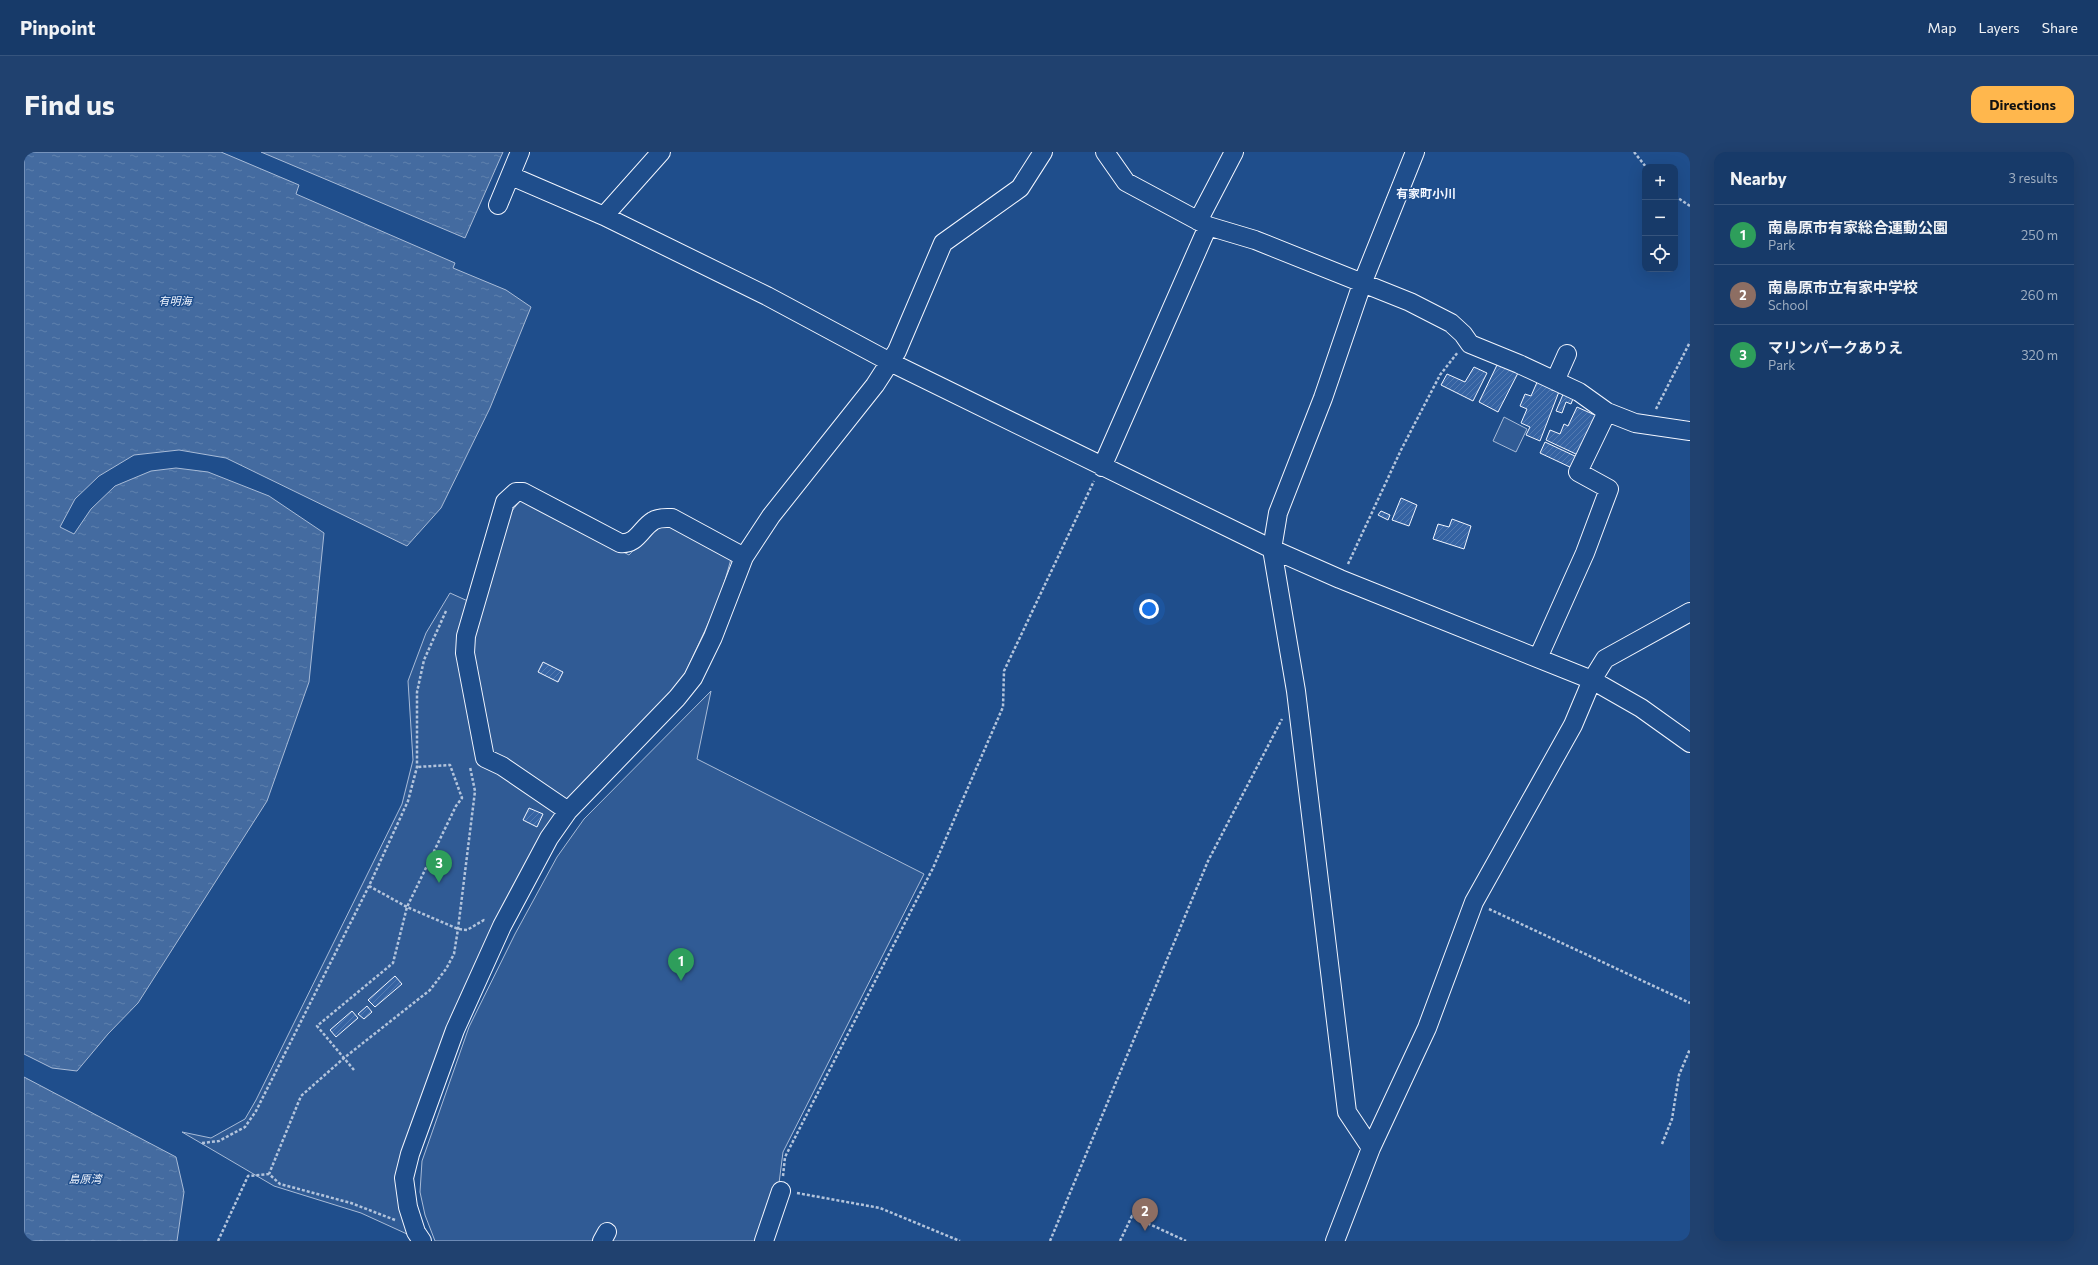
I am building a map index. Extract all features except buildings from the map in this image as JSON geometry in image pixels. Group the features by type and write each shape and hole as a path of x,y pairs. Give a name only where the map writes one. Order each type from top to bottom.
{"street":[{"path":"498,205 520,152"},
{"path":"604,216 661,152"},
{"path":"419,1236 408,1207 404,1178 410,1154 456,1030 502,926 549,838 568,811 677,698 693,678 713,637 744,557 771,516 875,385 890,362 943,243 1020,188 1043,152"},
{"path":"1105,152 1126,182 1203,224 1262,243 1410,302 1451,323 1464,334 1470,344 1579,392 1607,412 1635,423 1648,426 1690,431"},
{"path":"1102,467 1234,152"},
{"path":"1371,1148 1347,1112 1296,692 1272,549 1278,513 1323,398 1362,284 1415,152"},
{"path":"511,176 604,216 767,296 890,362 1272,549 1340,579 1592,680 1641,708 1690,744"},
{"path":"1555,381 1567,354"},
{"path":"1538,658 1610,489 1578,472 1607,412"},
{"path":"568,811 502,766 484,758 465,653 466,636 505,502 516,492 523,492 620,543 627,544 634,540 653,521 661,518 672,518 744,557"},
{"path":"1335,1241 1371,1148 1427,1028 1474,902 1573,725 1592,680 1604,659 1690,612"},
{"path":"764,1241 781,1191"}],"path":[{"path":"1634,152 1644,164"},
{"path":"1678,198 1690,206"},
{"path":"1648,426 1690,342"},
{"path":"1340,579 1358,545 1401,450 1440,375 1456,353 1470,344"},
{"path":"960,1241 880,1208 781,1191 785,1157 933,868 1003,707 1004,671 1102,467"},
{"path":"202,1143 219,1141 245,1127 256,1112 368,886 408,801 417,768 416,692 424,660 446,611"},
{"path":"1050,1241 1208,861 1296,692"},
{"path":"269,1174 301,1096 344,1058 430,990 446,969 454,954 475,791 469,761"},
{"path":"354,1070 317,1026 393,963 407,906 456,806 462,798 450,765 417,768"},
{"path":"368,886 407,906 458,929 467,930 484,920 502,926"},
{"path":"1474,902 1690,1003"},
{"path":"1662,1144 1672,1119 1679,1075 1690,1049"},
{"path":"218,1241 248,1176 269,1174 280,1184 371,1210 419,1236"},
{"path":"1120,1241 1132,1216 1186,1241"}],"shaded area":[{"path":"1504,417 1527,429 1516,452 1493,441"},
{"path":"523,497 629,555 655,527 667,523 731,559 720,598 682,680 579,786 561,807 491,932 401,1211 407,1234 361,1213 274,1186 182,1132 211,1138 245,1119 256,1100 402,804 413,760 408,681 426,633 450,593 479,606 508,516"},
{"path":"711,691 697,759 924,874 783,1152 778,1191 759,1241 435,1241 425,1215 420,1192 422,1161 469,1027 515,934 557,857 584,819"}],"water":[{"name":"有明海","path":"24,152 221,152 299,185 296,194 455,263 453,268 506,290 531,307 490,408 441,508 407,546 226,458 179,450 134,455 99,476 75,499 60,527 74,534 91,509 115,486 151,471 176,468 208,472 269,496 324,533 309,682 267,801 138,1003 108,1034 77,1071 52,1068 24,1054"},
{"path":"261,152 503,152 465,238"},
{"name":"島原湾","path":"24,1077 176,1157 184,1192 177,1241 24,1241"}],"place":[{"name":"マリンパークありえ","path":"439,883"},
{"name":"南島原市有家総合運動公園","path":"681,981"},
{"name":"南島原市立有家中学校","path":"1145,1231"}],"district":[{"name":"有家町小川","path":"1426,194"}]}
